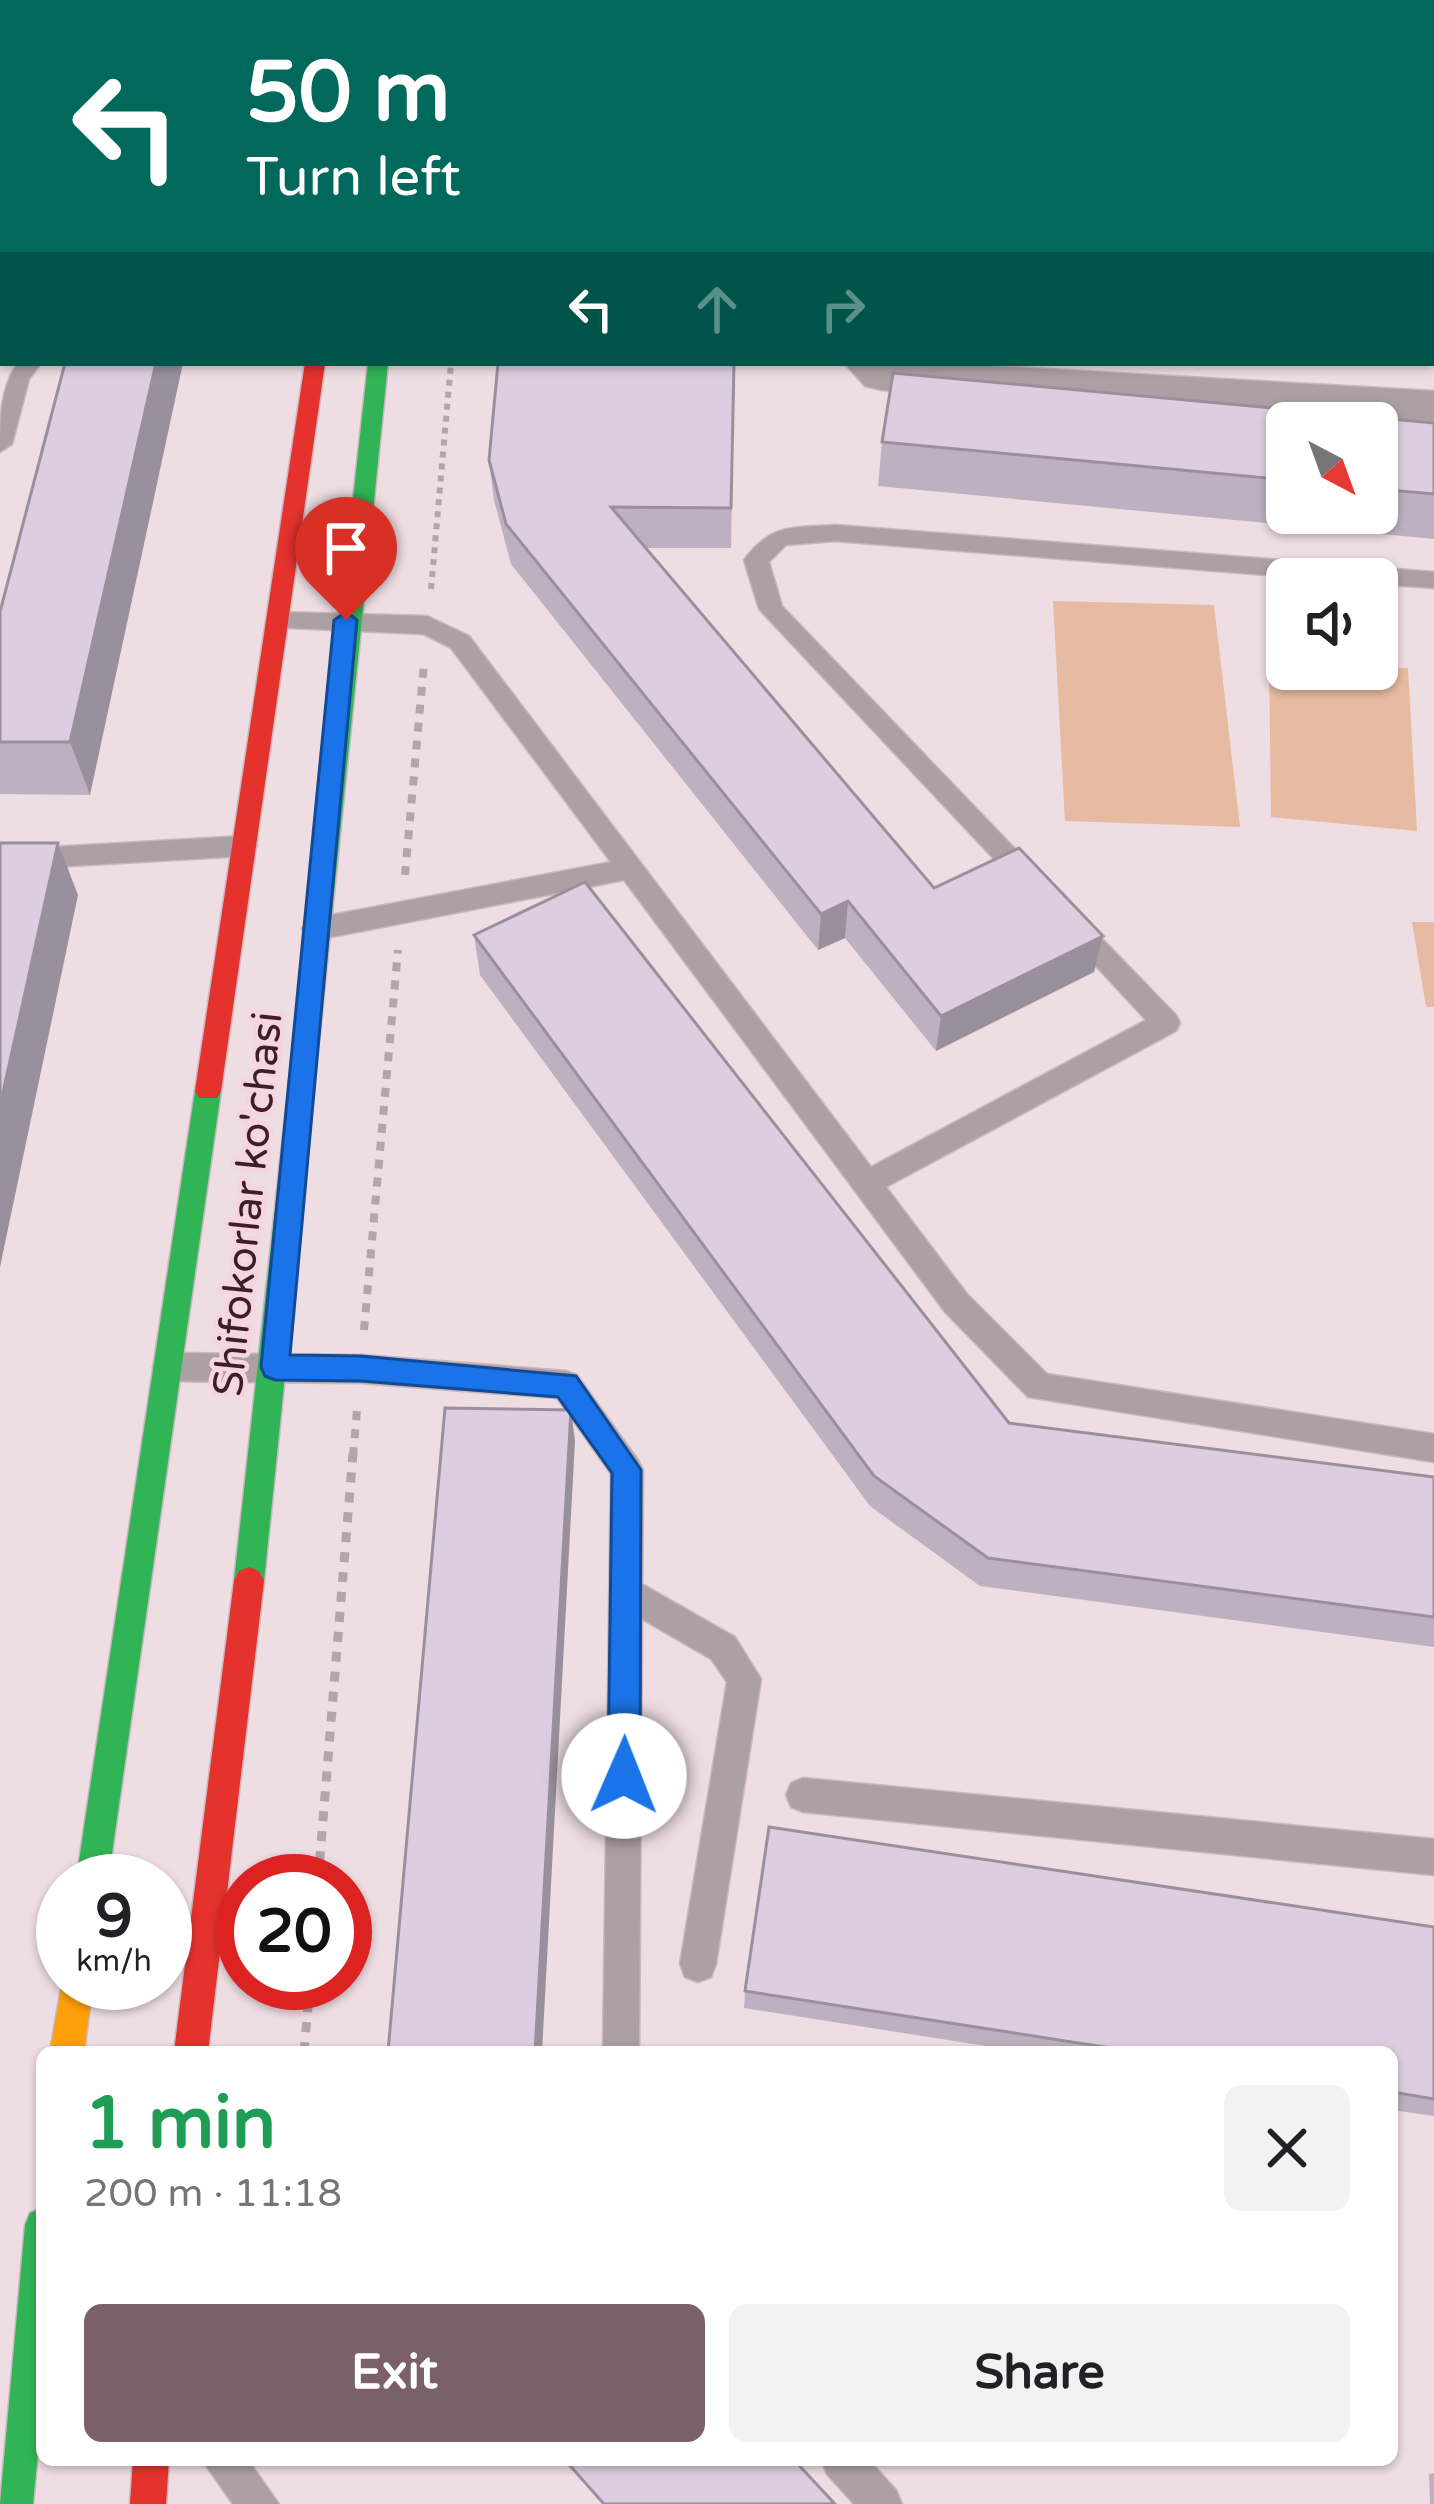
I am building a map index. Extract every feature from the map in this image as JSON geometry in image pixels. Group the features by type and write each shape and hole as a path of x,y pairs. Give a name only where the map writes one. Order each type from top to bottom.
{"main road":[{"name":"Shifokorlar ko'chasi","path":"96,1854 315,366"},
{"name":"Shifokorlar ko'chasi","path":"192,2046 275,1367 346,620 378,366"},
{"path":"69,2046 73,2010"},
{"path":"15,2504 29,2283"},
{"path":"148,2504 151,2466"}],"street":[{"path":"870,366 882,376 1434,406"}],"lane":[{"path":"0,444 16,372"},
{"path":"868,1183 1166,1023 771,609 756,560 779,537 835,533 1434,580"},
{"path":"277,621 428,625 460,642 956,1303 1039,1388 1434,1448"},
{"path":"0,860 244,846"},
{"path":"316,929 629,869"},
{"path":"168,1367 361,1369 566,1385 627,1470 621,2046"},
{"path":"626,1592 723,1648 744,1679 698,1964"},
{"path":"803,1795 1434,1857"},
{"path":"227,2466 259,2504"},
{"path":"847,2466 882,2504"}],"path":[{"path":"320,1854 361,1369"},
{"path":"305,2046 308,2010"}],"shaded area":[{"path":"1053,601 1214,605 1240,827 1065,821"},
{"path":"1398,668 1408,668 1417,831 1271,817 1269,690 1398,690"},
{"path":"1412,922 1434,922 1434,1007 1426,1007"}],"building":[{"path":"64,366 155,366 70,742 0,742 0,612"},
{"path":"498,366 734,366 731,508 611,507 934,888 1019,848 1103,936 941,1016 848,901 821,914 506,524 489,460"},
{"path":"893,373 1266,407 1266,478 882,442"},
{"path":"1398,420 1434,423 1434,494 1398,491"},
{"path":"0,843 58,843 0,1106"},
{"path":"585,882 1009,1423 1434,1477 1434,1617 988,1558 874,1476 474,935"},
{"path":"445,1408 571,1410 535,2046 389,2046"},
{"path":"769,1827 1434,1927 1434,2099 1398,2093 1398,2046 1098,2046 745,1991"},
{"path":"570,2466 800,2466 835,2504 604,2504"}],"traffic: fast":[{"path":"249,1581 378,366"},
{"path":"96,1854 208,1091"},
{"path":"15,2504 36,2287"}],"traffic: slow":[{"path":"68,2046 73,2010"}],"traffic: jam":[{"path":"208,1091 315,366"},
{"path":"192,2046 249,1581"},
{"path":"148,2504 151,2466"}],"route":[{"path":"346,620 275,1367 566,1385 627,1470 624,1776"}]}
